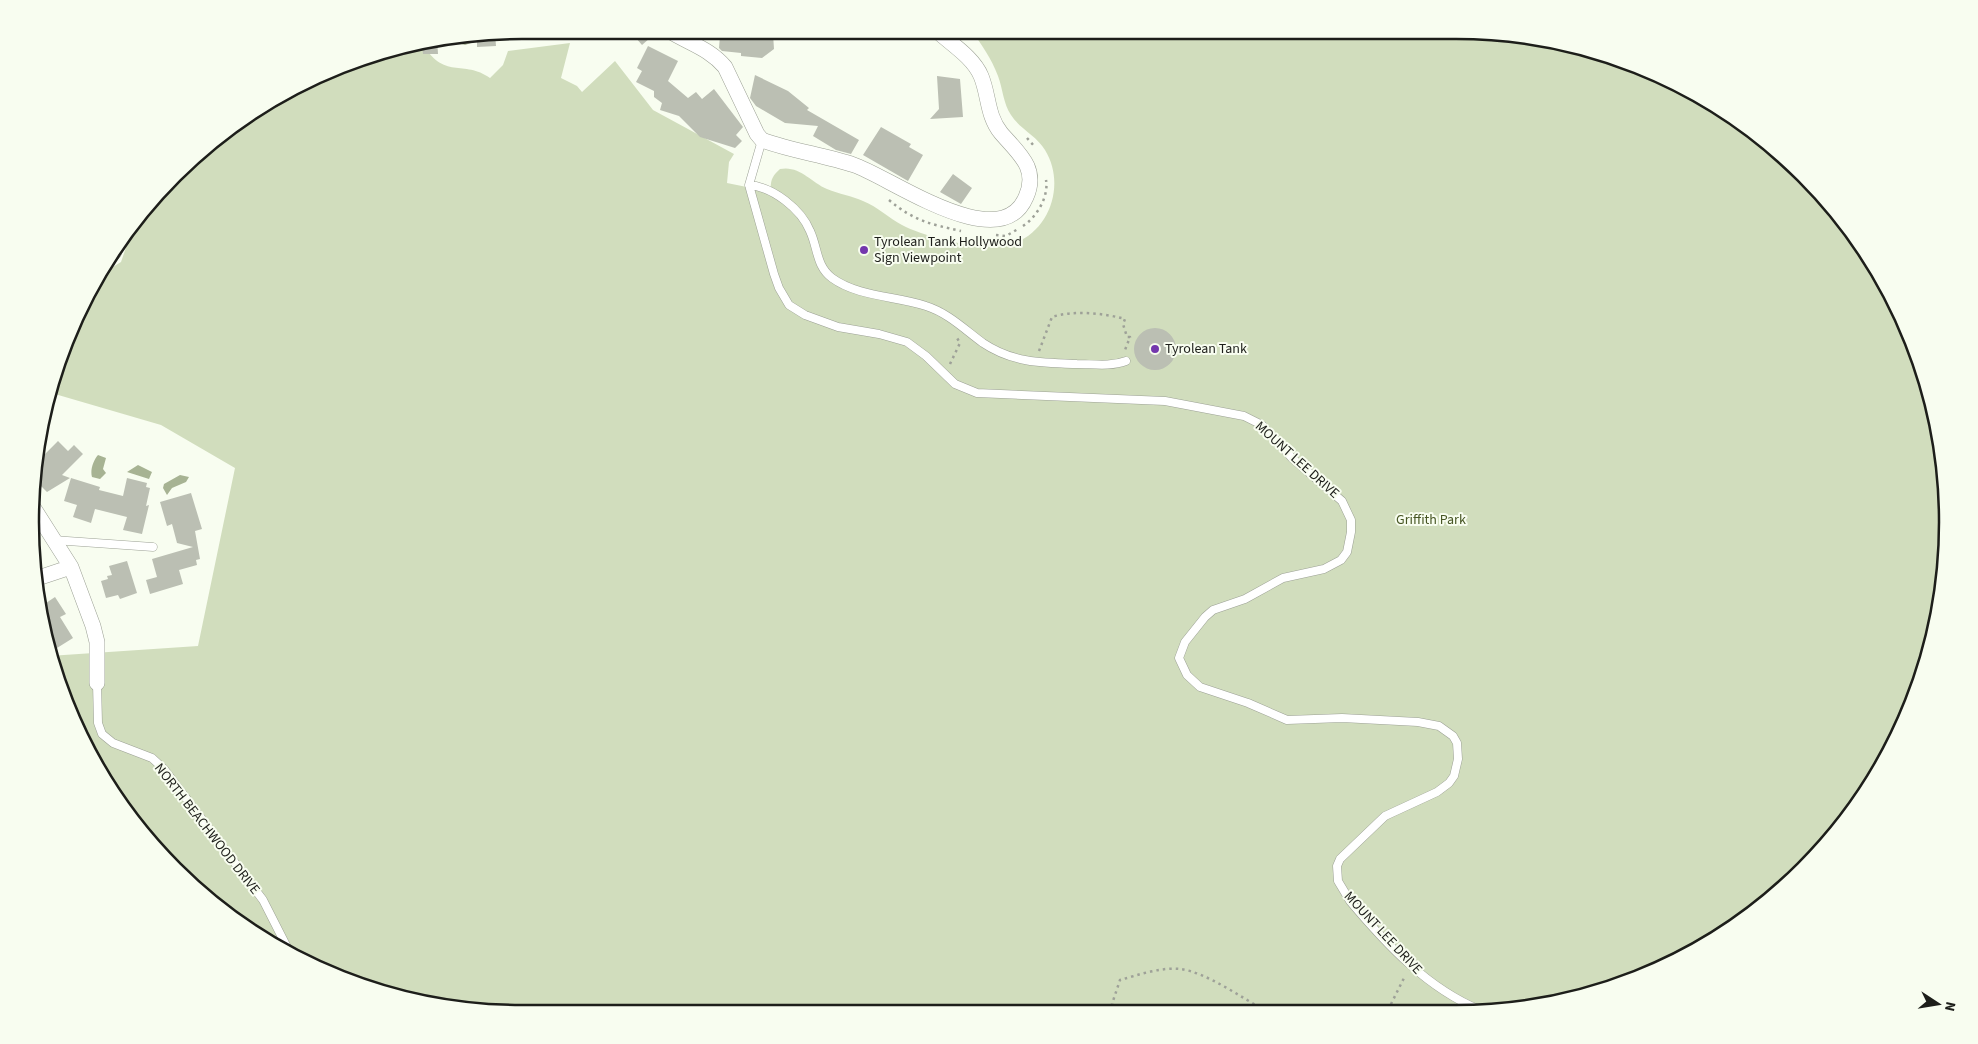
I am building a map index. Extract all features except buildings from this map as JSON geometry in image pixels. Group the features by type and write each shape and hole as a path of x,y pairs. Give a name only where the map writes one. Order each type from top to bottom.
{"street":[{"path":"685,39 710,52 725,67 757,134 762,140 855,165 930,204 981,219 1001,218 1020,208 1028,194 1031,179 1029,168 1019,152 994,124 977,68 946,39"},
{"name":"NORTH BEACHWOOD DRIVE","path":"39,517 71,567 97,642 97,683"},
{"path":"42,577 71,567"}],"lane":[{"path":"762,140 749,185 767,189 789,204 805,222 822,266 833,279 850,287 939,310 999,353 1018,360 1035,363 1109,365 1126,361"},
{"name":"MOUNT LEE DRIVE","path":"749,185 774,274 789,305 805,315 838,327 879,334 907,342 962,388 977,393 1165,401 1244,416 1262,425 1292,458 1342,501 1351,520 1351,532 1346,552 1341,560 1324,568 1283,578 1245,598 1213,610 1185,642 1179,658 1187,675 1200,687 1248,703 1288,720 1337,718 1424,723 1439,726 1452,736 1457,743 1458,760 1454,776 1449,783 1437,792 1385,816 1345,852 1337,866 1338,881 1350,901 1410,965 1444,992 1469,1005"},
{"path":"53,540 153,547"},
{"name":"NORTH BEACHWOOD DRIVE","path":"97,683 98,723 102,734 113,743 152,758 164,769 263,900 285,944"}],"path":[{"path":"1026,136 1036,149"},
{"path":"989,235 1006,236 1028,223 1041,206 1047,187 1046,178"},
{"path":"888,200 907,215 929,224 964,232"},
{"path":"1018,360 1031,358 1042,349 1052,318 1066,313 1082,313 1125,319 1123,324 1128,337 1130,336 1124,356 1126,361"},
{"path":"948,376 949,365 960,344 956,338 966,339 977,346 982,342"},
{"path":"1390,1005 1410,965"},
{"path":"1113,1005 1120,980 1178,969 1198,974 1257,1005"}],"green space":[{"name":"Griffith Park","path":"977,39 1456,39 1519,43 1581,55 1611,64 1670,89 1698,103 1724,120 1775,159 1798,180 1819,203 1858,254 1875,280 1902,337 1914,367 1930,428 1938,490 1939,522 1938,554 1930,616 1914,677 1902,707 1875,764 1858,790 1819,841 1798,864 1775,885 1724,924 1698,941 1670,955 1611,980 1581,989 1519,1001 1456,1005 522,1005 490,1004 428,996 367,980 337,968 280,941 254,924 203,885 180,864 139,816 103,764 76,707 58,655 198,646 235,468 161,425 56,394 76,337 103,280 111,268 121,262 127,244 159,203 180,180 228,139 280,103 367,64 426,48 430,54 446,66 471,70 490,78 503,65 508,51 570,43 561,78 577,86 582,92 615,61 653,110 734,154 729,162 727,183 771,192 773,176 780,169 793,169 827,189 868,203 902,225 926,235 957,243 987,247 1001,246 1012,244 1025,238 1045,218 1054,192 1054,177 1051,163 1042,145 1015,120 1008,110 1000,81 986,52"}],"shaded area":[{"path":"476,41 465,45 458,43"},
{"path":"98,455 106,458 103,469 106,473 100,479 92,477 91,474 92,466"},
{"path":"138,465 152,472 149,479 127,472"},
{"path":"180,475 189,477 186,482 172,488 167,495 163,488 164,484"}],"place":[{"name":"Tyrolean Tank Hollywood Sign Viewpoint","path":"864,250"},
{"name":"Tyrolean Tank","path":"1155,349"}]}
